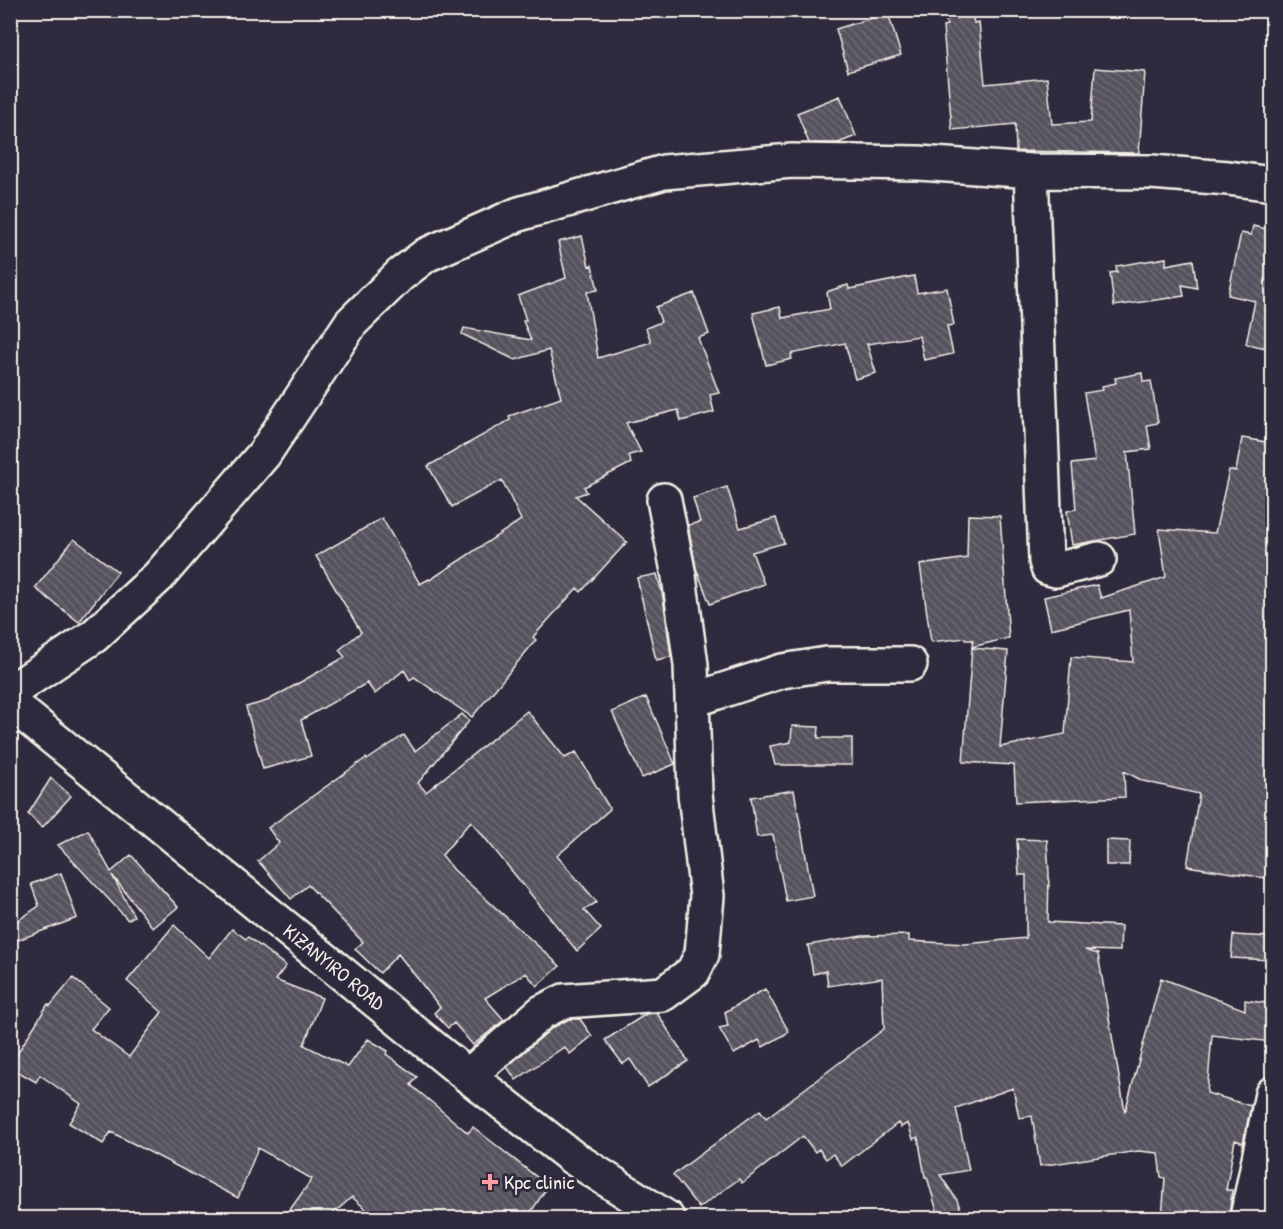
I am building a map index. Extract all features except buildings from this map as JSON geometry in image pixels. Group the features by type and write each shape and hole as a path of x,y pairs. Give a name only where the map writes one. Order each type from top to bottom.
{"street":[{"path":"10,692 94,636 159,576 264,454 351,323 400,274 426,255 519,214 664,172 792,161 918,163 1031,171 1151,172 1272,184"},
{"path":"1031,171 1046,561 1048,568 1056,570 1099,560"},
{"path":"468,1076 542,1012 564,1001 663,994 693,972 702,954 707,896 695,794 691,665 679,576 664,500"},
{"path":"693,700 782,671 827,664 910,664"},
{"name":"KIZANYIRO ROAD","path":"10,703 468,1076 572,1157 667,1218"},
{"path":"1247,1218 1272,1094"}],"place":[{"name":"Kpc clinic","path":"490,1182"}]}
